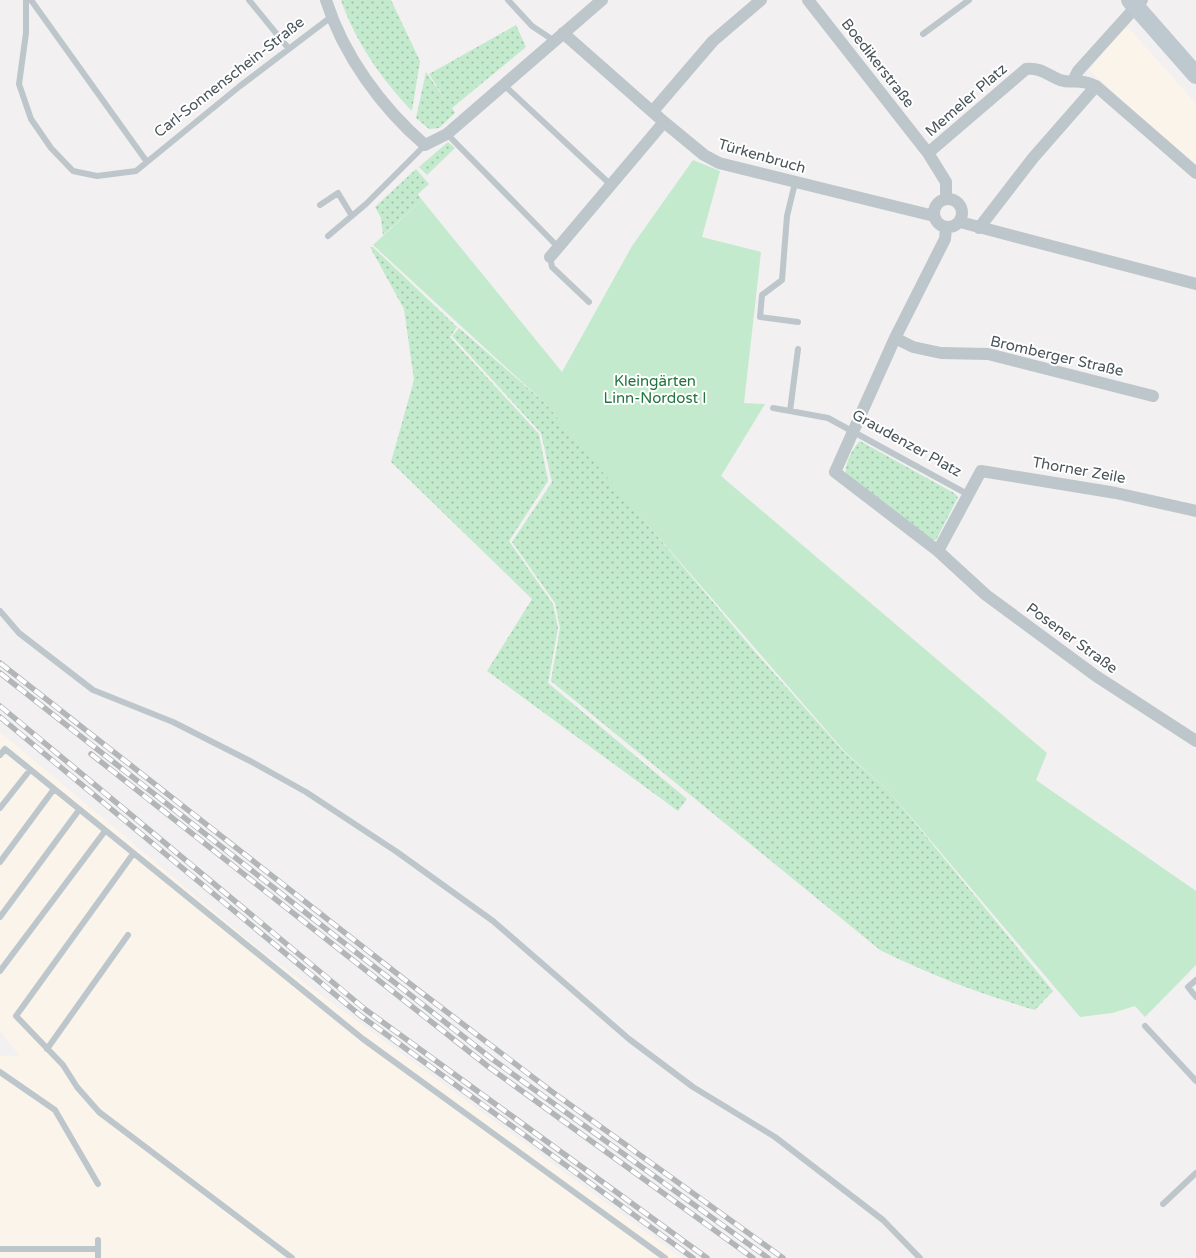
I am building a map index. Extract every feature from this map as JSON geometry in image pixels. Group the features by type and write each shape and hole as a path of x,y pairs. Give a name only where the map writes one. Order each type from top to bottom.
{"street":[{"path":"326,0 332,17 363,76 407,130 425,145 447,134 602,0"},
{"path":"653,112 713,41 761,0"},
{"name":"Boedikerstraße","path":"808,0 928,153 946,182 946,199"},
{"path":"1073,81 1078,71 1136,2 1196,75"},
{"name":"Türkenbruch","path":"558,37 704,155 719,163 934,216"},
{"name":"Memeler Platz","path":"928,153 1026,69 1037,68 1062,81 1073,81"},
{"path":"1073,81 1084,80 1096,86 1196,173"},
{"path":"979,228 1033,158 1096,86"},
{"path":"554,252 664,122"},
{"path":"946,199 959,204 963,213 960,222 954,227 946,228 937,223 934,216 936,206 946,199"},
{"path":"960,222 1196,284"},
{"path":"938,551 835,472 895,338 945,239 946,228"},
{"name":"Bromberger Straße","path":"895,338 913,347 941,353 988,354 1153,396"},
{"name":"Thorner Zeile","path":"969,495 981,472 1116,493 1196,511"},
{"name":"Graudenzer Platz","path":"938,551 969,495"},
{"name":"Posener Straße","path":"938,551 993,601 1096,676 1196,741"}],"lane":[{"name":"Carl-Sonnenschein-Straße","path":"26,0 26,33 19,84 31,119 51,148 73,171 98,176 136,171 332,17"},
{"path":"32,0 147,162"},
{"path":"249,0 289,49"},
{"path":"508,0 532,26 558,37"},
{"path":"923,34 969,0"},
{"path":"504,85 611,185"},
{"path":"447,134 554,252 552,267 589,302"},
{"path":"328,236 352,216 425,145"},
{"path":"795,183 787,216 782,280 762,295 760,317 798,322"},
{"path":"320,205 338,193 352,216"},
{"path":"790,411 798,349"},
{"name":"Graudenzer Platz","path":"773,408 828,418 969,495"},
{"path":"0,611 19,634 93,690 173,722 252,762 306,792 397,852 493,921 629,1040 693,1087 775,1138 883,1220 920,1258"},
{"path":"0,755 4,749 363,1039 665,1258"},
{"path":"0,808 30,770"},
{"path":"0,862 54,789"},
{"path":"0,916 79,810"},
{"path":"0,971 105,831"},
{"path":"133,854 17,1011 16,1016 63,1065 77,1087 99,1112 292,1258"},
{"path":"47,1049 128,935"},
{"path":"1196,980 1188,987 1196,997"},
{"path":"1145,1026 1196,1081"},
{"path":"0,1072 55,1110 98,1184"},
{"path":"1163,1204 1196,1173"},
{"path":"98,1240 98,1258"},
{"path":"0,1249 98,1249"}],"shaded area":[{"path":"1123,28 1129,28 1196,104 1196,167 1089,70"},
{"path":"0,732 265,954 681,1258 0,1258 0,1056 20,1056 0,1031"}],"green space":[{"path":"341,0 391,0 420,61 412,111 380,73 362,45"},
{"path":"516,25 526,47 452,108 455,113 439,128 429,129 416,118 426,72 446,101 429,74"},
{"path":"448,142 455,148 427,175 419,167"},
{"name":"Kleingärten Linn-Nordost I","path":"693,160 720,171 702,237 761,252 744,403 765,404 721,476 1047,753 1036,780 1196,891 1196,965 1145,1017 1135,1006 1112,1013 1080,1017 888,790 846,753 615,487 546,404 373,245 422,200 562,372 632,246"},
{"path":"416,169 429,184 418,194 422,200 383,235 381,218 375,207"},
{"path":"370,247 373,247 457,327 450,337 539,434 548,481 509,541 553,604 558,628 548,683 687,799 678,811 487,671 532,599 391,462 414,380 404,309"},
{"path":"459,328 546,404 755,652 845,753 888,790 1053,991 1035,1010 956,983 880,950 551,681 560,628 555,603 512,542 552,482 541,433 452,336"},
{"path":"860,441 958,497 936,540 931,540 846,473 846,465"}],"railway":[{"path":"0,663 418,990 551,1091 783,1258"},
{"path":"0,673 492,1059 768,1258"},
{"path":"0,706 366,1010 707,1258"},
{"path":"0,717 361,1016 693,1258"},
{"path":"91,754 490,1068 753,1258"}]}
